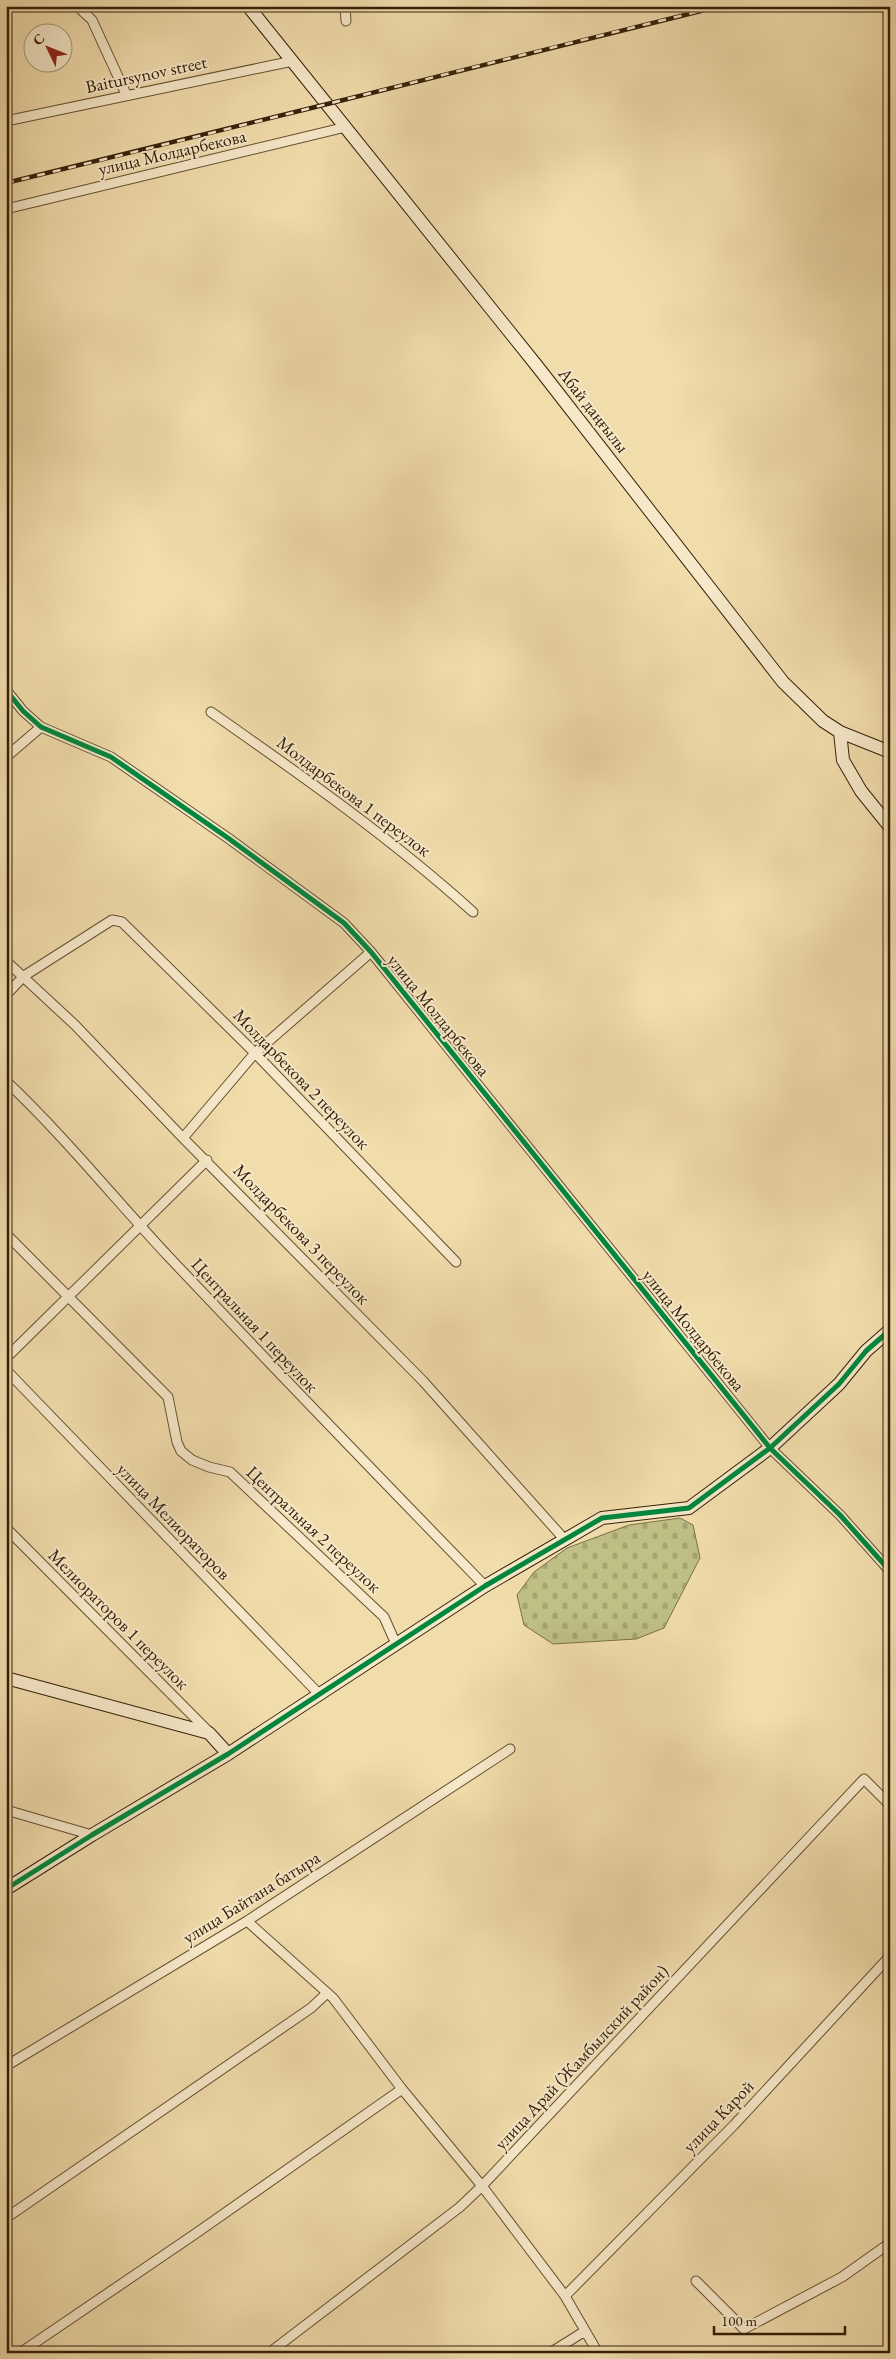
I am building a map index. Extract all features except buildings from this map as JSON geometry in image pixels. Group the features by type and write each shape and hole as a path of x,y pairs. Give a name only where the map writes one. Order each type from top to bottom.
{"street":[{"path":"77,6 92,20 126,94"},
{"name":"Абай даңғылы","path":"248,6 537,366 783,682 823,721 840,732 890,752"},
{"path":"345,6 346,21"},
{"name":"Baitursynov street","path":"6,121 126,94 293,61"},
{"name":"улица Молдарбекова","path":"6,209 346,127"},
{"name":"улица Молдарбекова","path":"6,690 23,711 41,727 111,757 228,838 344,923 371,952 770,1448 840,1515 890,1571"},
{"name":"Молдарбекова 1 переулок","path":"211,712 331,796 420,864 473,912"},
{"path":"6,757 41,727"},
{"path":"840,732 843,760 861,791 890,827"},
{"name":"Молдарбекова 2 переулок","path":"24,976 112,920 122,922 255,1053 456,1262"},
{"path":"183,1138 255,1053 371,952"},
{"name":"Молдарбекова 3 переулок","path":"6,961 74,1025 423,1381 565,1540"},
{"path":"6,995 24,976"},
{"name":"Центральная 1 переулок","path":"6,1081 33,1106 141,1226 311,1408 486,1586"},
{"path":"6,1358 207,1160"},
{"name":"Центральная 2 переулок","path":"6,1234 70,1296 168,1397 177,1442 181,1451 192,1460 209,1467 230,1472 384,1617 396,1644"},
{"path":"6,1889 228,1754 486,1586 602,1518 689,1508 770,1448 839,1384 866,1351 890,1330"},
{"name":"улица Мелиораторов","path":"6,1370 319,1694"},
{"name":"Мелиораторов 1 переулок","path":"6,1528 209,1733"},
{"path":"6,1678 209,1733 228,1754"},
{"name":"улица Байтана батыра","path":"6,2066 248,1921 510,1749"},
{"name":"улица Арай (Жамбылский район)","path":"269,2353 460,2207 482,2186 864,1780 890,1805"},
{"path":"6,1810 92,1835"},
{"path":"248,1921 327,1993 482,2186 565,2296 598,2353"},
{"name":"улица Карой","path":"565,2296 734,2125 890,1956"},
{"path":"6,2218 311,2008 327,1993"},
{"path":"20,2353 203,2228 402,2088"},
{"path":"696,2281 744,2329 842,2278 890,2243"},
{"path":"550,2353 584,2331"}],"green space":[{"path":"680,1518 693,1525 700,1558 664,1628 636,1639 553,1644 524,1625 517,1595 534,1572 567,1548 629,1525"}],"railway":[{"path":"6,183 721,6"}],"cycle path":[{"path":"6,690 23,711 41,727 111,757 228,838 344,923 371,952 770,1448 840,1515 890,1571"},
{"path":"6,1889 228,1754 485,1586 602,1518 689,1508 770,1448 839,1384 866,1351 890,1330"}]}
